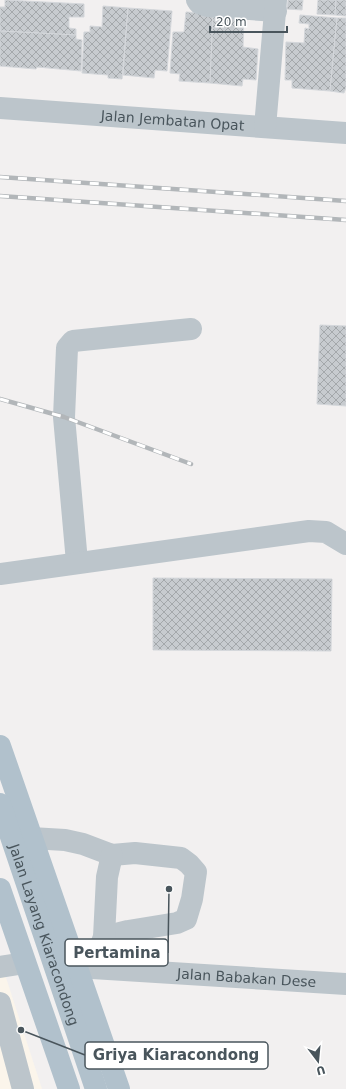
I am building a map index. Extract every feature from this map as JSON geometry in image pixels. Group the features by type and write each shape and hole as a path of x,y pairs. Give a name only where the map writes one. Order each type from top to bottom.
{"main road":[{"path":"0,748 31,838 86,968 119,1089"},
{"name":"Jalan Layang Kiaracondong","path":"0,804 96,1089"},
{"path":"0,889 69,1089"}],"street":[{"path":"197,0 199,3 208,6 276,6 265,127"},
{"name":"Jalan Jembatan Opat","path":"0,108 346,133"},
{"path":"77,562 64,418 67,348 74,341 191,329"},
{"path":"0,574 77,562 309,531 326,532 345,543"},
{"path":"31,838 77,842 112,855 135,852 181,858 196,872 192,899 186,919 177,923 128,931 104,937"},
{"path":"86,968 104,937 107,877 112,855"},
{"path":"0,967 25,963"},
{"name":"Jalan Babakan Dese","path":"86,968 346,984"},
{"path":"0,1003 23,1089"}],"shaded area":[{"path":"0,959 42,1089 0,1089"}],"building":[{"path":"5,0 84,4 84,17 69,17 69,28 76,29 76,35 0,31 0,7 5,7"},
{"path":"288,0 303,0 302,10 287,9"},
{"path":"318,0 336,0 335,15 317,14"},
{"path":"336,0 346,0 346,16 335,15"},
{"path":"103,6 128,8 122,79 108,78 108,75 82,73 84,32 90,32 90,26 102,27"},
{"path":"128,8 172,11 167,71 155,70 154,78 123,75"},
{"path":"186,12 213,14 210,83 179,81 180,74 170,73 173,32 184,32"},
{"path":"213,14 244,16 243,47 258,49 256,80 243,79 242,86 210,83"},
{"path":"300,15 337,18 330,91 292,88 292,80 285,80 286,42 304,43 305,28 309,29 309,24 299,23"},
{"path":"337,18 346,18 346,88 344,93 330,91"},
{"path":"0,31 76,35 76,39 82,40 81,71 37,67 36,69 0,66"},
{"path":"320,325 346,326 346,406 317,404"},
{"path":"153,578 332,579 331,651 153,650"}],"railway":[{"path":"0,177 346,201"},
{"path":"0,196 346,220"},
{"path":"0,399 64,417 191,464"}],"place":[{"name":"Pertamina","path":"169,889"},
{"name":"Griya Kiaracondong","path":"21,1030"}]}
